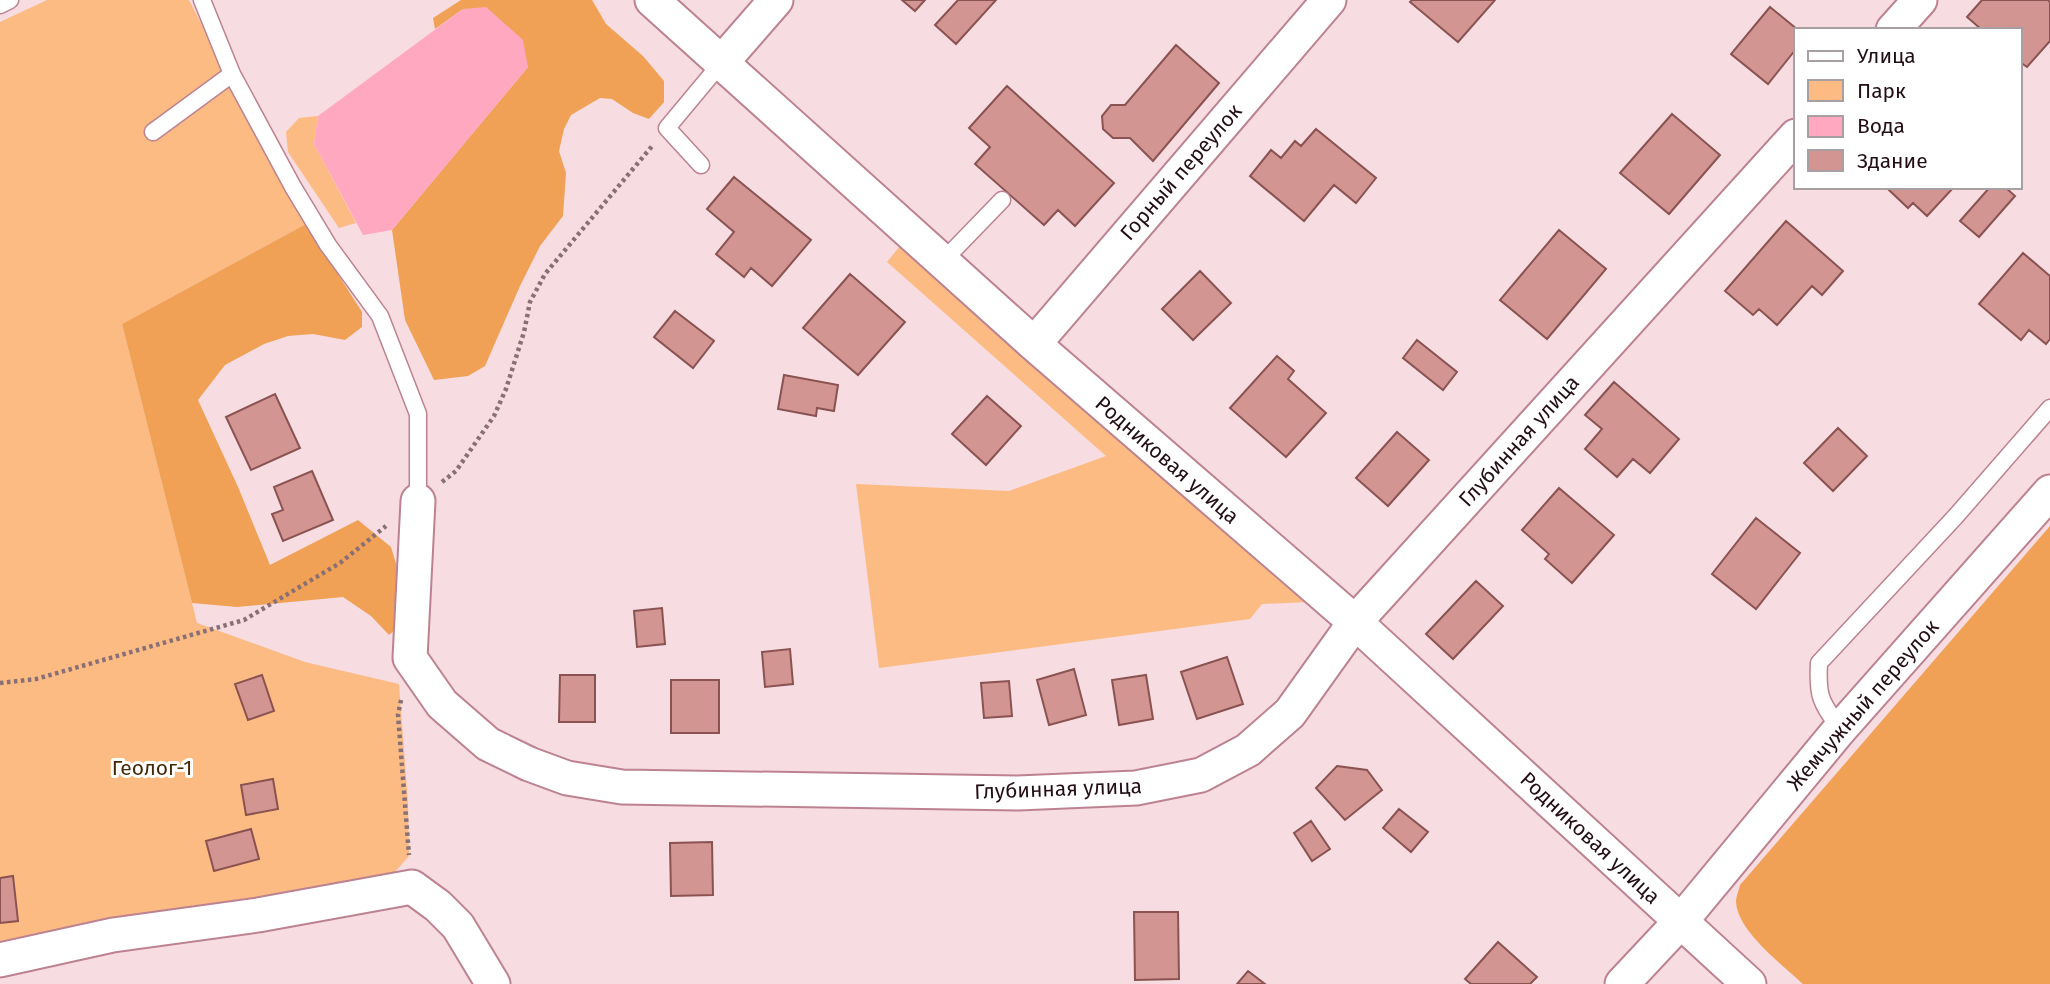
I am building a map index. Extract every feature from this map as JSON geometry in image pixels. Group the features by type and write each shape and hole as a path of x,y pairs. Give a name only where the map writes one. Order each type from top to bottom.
{"street":[{"name":"Родниковая улица","path":"652,0 1034,344 1355,622 1749,984"},
{"path":"722,62 776,0"},
{"name":"Горный переулок","path":"1034,344 1329,0"},
{"path":"1895,28 1920,0"},
{"name":"Глубинная улица","path":"410,658 442,704 488,744 529,764 567,778 622,787 1018,793 1136,788 1200,775 1248,750 1290,713 1355,622 1794,138"},
{"name":"Жемчужный переулок","path":"1622,984 1681,922 1840,729 2050,492"},
{"path":"410,658 418,501"},
{"path":"0,960 113,935 258,915 412,887 438,906 458,926 494,984"}],"lane":[{"path":"0,5 10,0"},
{"path":"202,0 232,74 307,210 328,245 380,316 418,414 418,501"},
{"path":"701,165 667,128 722,62"},
{"path":"153,132 232,74"},
{"path":"942,261 1002,200"},
{"path":"1840,729 1822,704 1818,683 1819,663 1956,516 2050,408"}],"path":[{"path":"0,682 36,679 244,620 340,563 456,471 494,416 506,389 524,332 530,302 545,274 667,128"},
{"path":"410,658 398,715 412,887"}],"green space":[{"name":"Геолог-1","path":"47,0 189,0 306,224 122,324 197,623 305,662 399,684 409,856 394,873 0,951 0,22"},
{"path":"318,116 314,144 356,223 339,228 288,152 286,132 299,118"},
{"path":"900,246 1309,602 1262,604 1250,619 879,668 856,484 1009,491 1106,456 887,262"}],"shaded area":[{"path":"461,0 592,0 606,24 643,56 664,81 664,102 649,119 633,113 612,99 600,98 571,115 564,129 559,151 566,173 563,216 540,246 485,366 468,376 434,380 405,320 392,230 528,67 463,9 435,29 433,18"},
{"path":"306,224 362,312 362,327 345,340 313,334 288,336 264,344 225,365 198,400 270,565 358,520 391,547 397,567 400,625 389,635 371,616 343,597 237,607 192,603 122,324"},
{"path":"2050,526 2050,984 1803,984 1763,947 1744,925 1736,902 1740,885"}],"water":[{"path":"486,7 523,40 528,67 392,230 363,235 314,144 318,116 463,9"}],"building":[{"path":"902,0 925,0 915,11"},
{"path":"958,0 996,0 956,44 935,25"},
{"path":"1495,0 1458,42 1410,2"},
{"path":"1982,0 2048,0 2050,41 2027,67 2022,63 2022,28 1980,28 1967,17"},
{"path":"1770,7 1796,28 1794,52 1768,84 1731,54"},
{"path":"1176,45 1219,83 1153,161 1130,138 1113,138 1103,129 1102,116 1111,105 1125,105"},
{"path":"1007,86 1114,183 1075,226 1058,210 1044,225 975,164 990,147 969,128"},
{"path":"1672,114 1720,155 1669,214 1620,173"},
{"path":"1316,129 1376,178 1356,203 1334,185 1304,221 1250,176 1271,150 1281,158 1295,141 1301,146"},
{"path":"734,177 811,240 772,286 751,268 744,277 716,254 734,232 707,209"},
{"path":"1952,189 1927,216 1913,203 1908,208 1889,190"},
{"path":"1988,189 2007,189 2015,196 1979,237 1960,221"},
{"path":"1786,221 1843,271 1822,295 1812,286 1777,325 1759,309 1753,315 1725,291"},
{"path":"1559,230 1606,269 1547,339 1500,300"},
{"path":"2023,253 2050,276 2050,339 2046,344 2029,330 2021,340 1979,304"},
{"path":"1200,271 1231,303 1193,340 1162,309"},
{"path":"850,274 905,322 858,375 803,328"},
{"path":"675,311 714,341 693,368 654,337"},
{"path":"1417,340 1457,372 1443,390 1403,358"},
{"path":"1277,356 1294,371 1288,379 1326,413 1286,457 1230,408"},
{"path":"784,375 838,385 834,411 817,408 816,416 778,409"},
{"path":"1614,382 1679,439 1650,473 1633,459 1617,477 1585,449 1602,429 1585,415"},
{"path":"275,394 300,448 251,470 226,417"},
{"path":"987,396 1021,426 986,465 952,434"},
{"path":"1838,428 1867,456 1833,491 1804,463"},
{"path":"1397,432 1429,460 1388,506 1356,478"},
{"path":"312,471 333,520 283,541 272,514 283,510 274,487"},
{"path":"1559,488 1614,535 1572,583 1545,559 1549,554 1522,530"},
{"path":"1756,518 1800,553 1756,609 1712,574"},
{"path":"1476,581 1503,606 1453,659 1426,634"},
{"path":"662,608 665,644 637,647 634,611"},
{"path":"790,649 793,684 765,687 762,652"},
{"path":"1227,657 1243,704 1197,719 1181,672"},
{"path":"1074,669 1086,715 1049,725 1037,680"},
{"path":"262,675 274,711 248,720 235,684"},
{"path":"560,675 595,675 595,722 559,722"},
{"path":"1146,675 1153,719 1119,725 1112,680"},
{"path":"671,680 719,680 719,733 671,733"},
{"path":"1009,681 1012,716 984,718 981,683"},
{"path":"1337,766 1367,770 1382,790 1345,820 1316,788"},
{"path":"273,779 278,809 246,815 241,785"},
{"path":"1399,809 1428,832 1411,852 1383,828"},
{"path":"1311,821 1330,849 1312,861 1294,833"},
{"path":"251,829 259,859 214,871 206,841"},
{"path":"712,842 713,895 671,896 670,843"},
{"path":"13,876 18,921 0,923 0,878"},
{"path":"1134,912 1178,912 1179,979 1135,980"},
{"path":"1498,942 1537,977 1530,984 1471,984 1465,979"},
{"path":"1248,971 1265,984 1237,984"}]}
